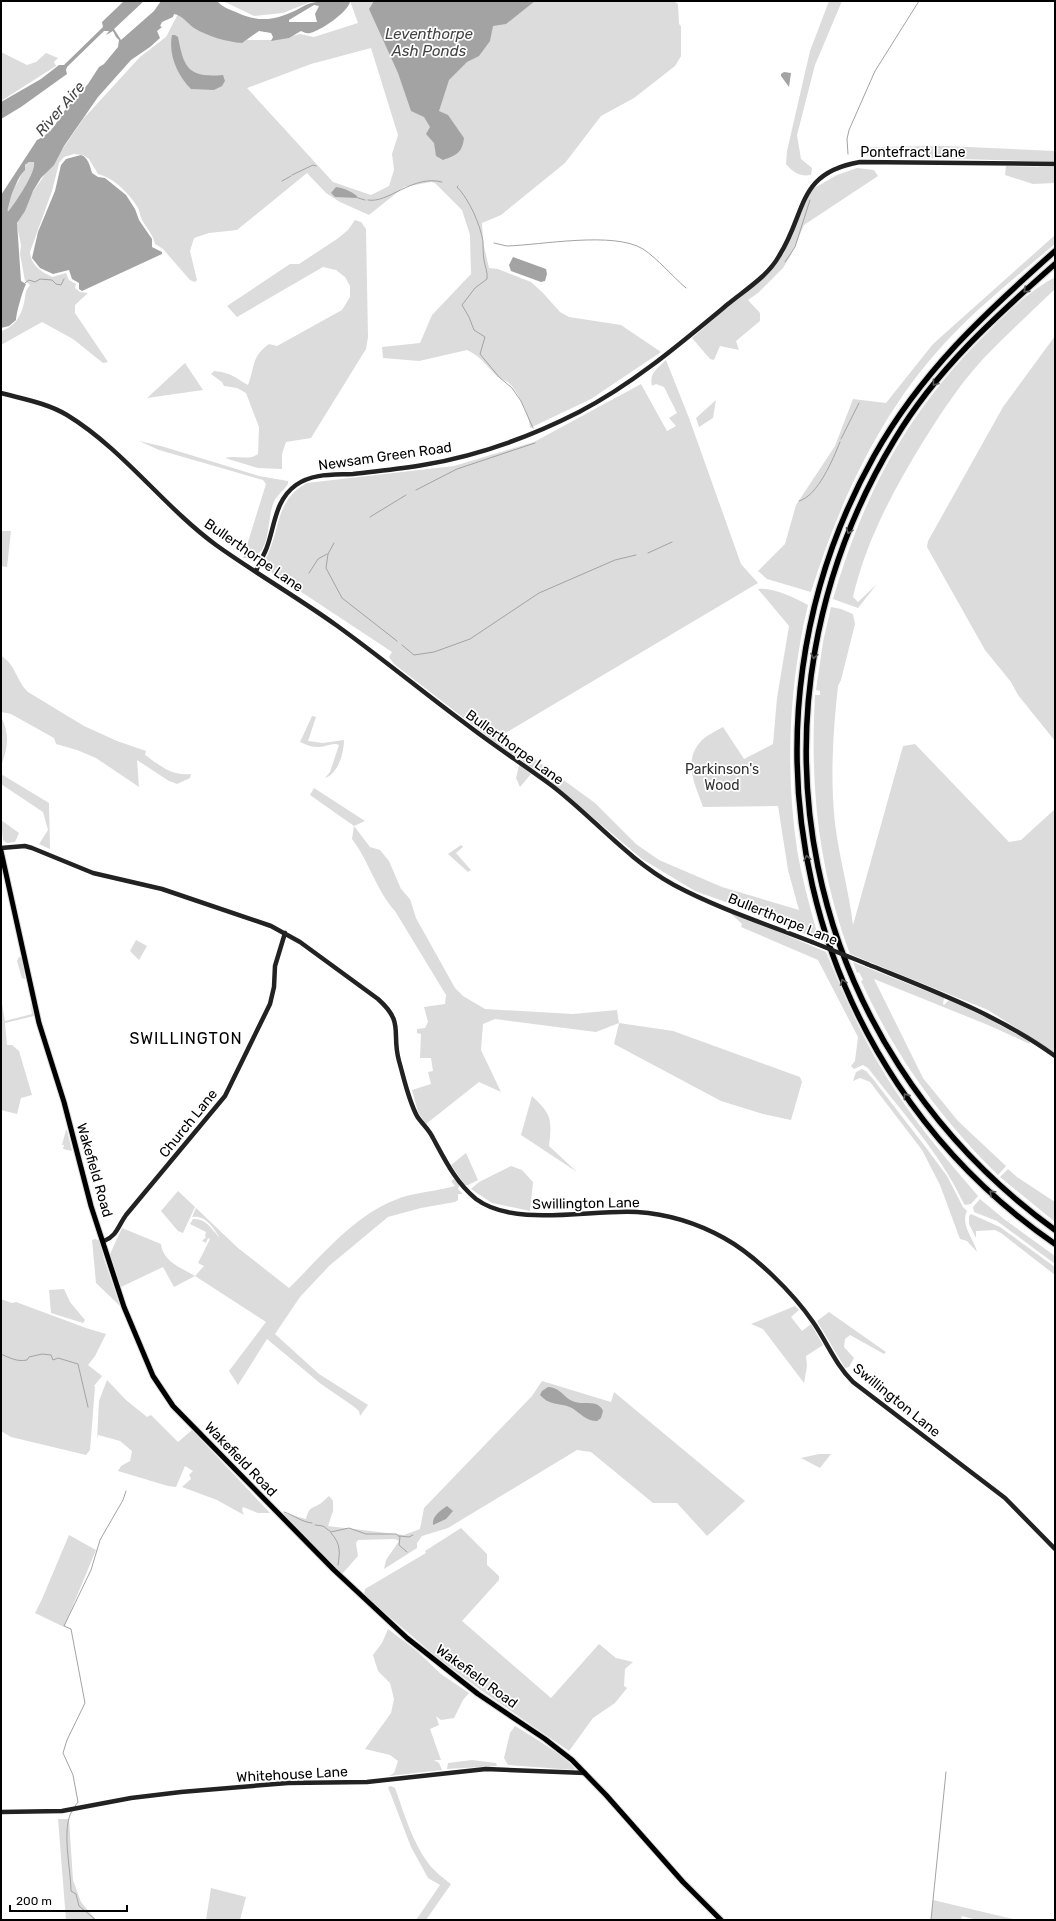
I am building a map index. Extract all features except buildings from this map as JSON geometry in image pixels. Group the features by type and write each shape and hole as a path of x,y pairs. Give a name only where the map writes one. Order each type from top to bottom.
{"highway":[{"path":"1055,251 985,314 938,363 911,398 873,457 844,517 820,586 804,663 799,704 796,760 800,814 814,892 825,935 847,992 865,1030 886,1067 942,1142 992,1194 1055,1244"},
{"path":"1055,264 996,317 944,371 894,439 870,484 842,550 821,620 813,663 806,746 810,819 825,899 840,947 869,1016 906,1078 948,1131 968,1154 1010,1195 1055,1230"}],"main road":[{"name":"Wakefield Road","path":"1,851 39,1023 64,1102 91,1206 104,1241 124,1307 153,1376 173,1406 328,1565 407,1638 478,1694 545,1739 585,1773 664,1861 721,1920"}],"street":[{"name":"Pontefract Lane","path":"668,353 760,278 778,259 788,240 807,193 815,182 826,172 842,165 860,162 1055,164"},
{"name":"Newsam Green Road","path":"256,572 267,550 276,512 285,497 297,484 320,476 424,465 467,455 514,441 579,412 618,389 668,353"},
{"name":"Bullerthorpe Lane","path":"1,393 42,404 66,415 107,445 136,470 202,533 256,572 335,624 494,746 552,786 636,859 673,884 695,895 962,1004 1023,1036 1055,1056"},
{"name":"Swillington Lane","path":"1,848 25,846 32,848 93,873 162,889 247,916 285,933 378,999 390,1011 394,1018 397,1030 398,1058 414,1109 434,1138 442,1155 467,1192 490,1207 516,1214 537,1216 609,1211 661,1214 678,1218 725,1238 748,1253 767,1270 812,1321 838,1364 853,1382 1005,1498 1055,1549"},
{"name":"Church Lane","path":"104,1241 111,1238 116,1233 126,1215 225,1096 270,1004 274,988 275,966 285,933"},
{"name":"Whitehouse Lane","path":"1,1812 62,1811 130,1798 181,1792 288,1784 367,1782 486,1769 585,1773"}],"green space":[{"path":"223,1 313,1 283,13 254,16"},
{"path":"350,1 674,1 678,4 679,24 681,26 681,56 675,66 634,98 601,116 565,163 501,215 482,223 483,242 489,268 498,269 531,282 560,312 569,317 621,325 661,352 591,399 530,428 524,406 511,385 498,377 481,359 467,350 419,361 383,358 382,347 420,343 432,315 471,274 470,235 462,210 435,183 431,182 404,187 369,215 340,202 326,193 307,173 237,230 209,233 194,238 190,251 197,280 195,282 190,280 163,249 155,244 151,234 142,220 138,208 131,197 116,183 98,174 89,159 83,155 74,154 64,157 59,163 52,191 30,252 34,264 44,272 52,277 66,273 69,280 76,284 75,288 80,292 88,293 75,305 75,313 108,362 103,363 73,339 42,322 1,345 1,331 14,324 19,317 23,308 26,292 30,285 25,281 20,254 21,245 17,225 21,209 84,118 140,57 166,37 179,12 229,36 249,40 276,40 300,34 314,37 358,23","holes":["371,48 398,135 392,154 394,170 389,186 371,195 333,182 247,88 311,64"]},
{"path":"829,1 842,1 815,65 797,135 801,159 812,168 811,175 800,175 794,172 786,164 787,151 810,51"},
{"path":"1,52 27,65 36,62 46,53 58,58 54,62 56,66 1,101"},
{"path":"945,146 1055,151 1055,162 867,156 865,147"},
{"path":"29,162 34,162 34,167 27,183 12,207 3,215 1,206 18,182 23,169"},
{"path":"1006,166 1055,167 1055,183 1033,184 1005,175"},
{"path":"857,168 874,170 878,176 804,225 791,255 783,268 758,293 748,300 760,313 760,321 736,341 739,350 720,346 714,360 710,359 692,338 773,267 784,253 811,190 837,175"},
{"path":"355,220 361,222 366,229 368,337 366,349 311,438 286,442 282,454 282,469 258,468 225,458 246,458 258,454 259,427 246,393 237,388 224,386 222,382 211,374 214,371 225,373 248,385 256,358 263,349 269,344 277,346 342,310 350,297 350,286 345,277 336,270 323,267 237,317 227,306 290,264 299,264 337,239 348,230"},
{"path":"1055,235 1055,244 983,305 956,331 920,372 899,401 880,430 848,493 834,526 811,592 767,579 758,571 785,544 796,505 835,446 853,399 886,403 933,344"},
{"path":"1055,277 1055,289 975,368 932,427 914,456 883,514 866,555 853,597 858,602 877,584 858,608 833,599 846,559 875,486 893,453 914,420 963,358 992,328 1030,294"},
{"path":"1055,336 1055,741 1018,695 1011,682 985,650 927,547 928,541 1003,407"},
{"name":"Parkinson's Wood","path":"666,360 689,418 741,564 758,583 502,735 595,803 636,844 659,860 722,887 799,910 788,870 778,806 703,807 694,781 691,764 696,748 702,740 723,727 744,759 773,744 777,698 789,626 758,589 777,591 808,605 793,696 790,757 791,788 793,819 799,861 819,940 759,914 695,891 642,859 545,777 492,740 394,664 389,657 392,652 262,566 274,538 279,518 285,504 294,493 307,483 454,466 534,442 641,384 667,431 676,426 669,418 677,413 664,387 656,384 652,386 651,382 654,372"},
{"path":"185,363 203,390 147,398"},
{"path":"716,400 713,418 699,427 696,418"},
{"path":"139,441 161,446 259,476 288,481 288,484 274,501 266,539 259,553 252,557 243,558 266,484 263,480 159,450"},
{"path":"1,531 11,531 7,567 1,566"},
{"path":"831,607 853,614 855,624 841,680 838,686 832,772 835,823 853,925 903,746 915,744 1009,842 1021,840 1055,809 1055,1053 988,1010 850,954 830,890 815,794 815,695 820,695 820,691 816,690 823,642"},
{"path":"1,656 10,663 24,688 28,692 84,726 117,741 146,751 145,755 166,769 172,772 191,774 190,778 177,784 169,781 137,760 139,787 96,758 77,750 56,744 54,738 11,714 1,712"},
{"path":"312,716 316,717 308,741 323,743 344,740 343,751 337,768 330,776 325,778 330,772 339,745 334,744 316,747 300,742"},
{"path":"1,717 6,729 7,741 1,766"},
{"path":"519,765 531,774 520,787 516,778"},
{"path":"1,774 49,803 50,849 39,844 48,830 43,812 1,784"},
{"path":"314,788 365,821 354,826 310,795"},
{"path":"1,820 19,833 15,842 7,843 3,840"},
{"path":"354,826 370,847 380,850 389,861 401,889 410,899 416,918 455,988 463,996 485,1009 573,1014 617,1010 619,1023 596,1032 495,1019 483,1024 481,1050 501,1092 479,1082 426,1124 418,1112 412,1090 431,1084 428,1072 433,1071 431,1058 420,1058 421,1034 417,1033 417,1029 425,1028 428,1022 424,1007 445,1004 446,995 395,911 388,903 352,839"},
{"path":"461,845 463,847 456,853 471,870 468,872 448,854"},
{"path":"727,910 826,952 849,1007 886,1076 916,1120 978,1196 971,1204 965,1205 932,1149 868,1068 863,1065 854,1069 851,1066 855,1061 858,1037 818,960 741,927 742,924"},
{"path":"136,940 147,946 139,960 130,951"},
{"path":"19,957 22,957 23,959 25,979 22,978 17,961"},
{"path":"853,962 944,998 944,1005 949,1000 987,1018 1029,1041 1030,1044 988,1025 874,979 923,1078 958,1121 1006,1166 998,1175 956,1130 920,1084 888,1034 874,1008 861,981 863,980 859,972 857,973"},
{"path":"1,998 5,1021 32,1014 30,1002 34,1016 5,1023 7,1045 12,1045 19,1051 32,1095 21,1098 17,1114 1,1110"},
{"path":"619,1023 673,1031 800,1077 802,1082 791,1120 763,1114 721,1101 614,1044"},
{"path":"862,1069 866,1071 873,1079 947,1176 963,1207 967,1211 965,1216 966,1227 977,1252 967,1241 960,1239 940,1185 922,1150 870,1082 860,1078 853,1081 856,1072"},
{"path":"532,1096 544,1108 549,1118 549,1146 577,1172 521,1135"},
{"path":"66,1130 72,1151 63,1149 64,1145 62,1145"},
{"path":"466,1153 478,1180 468,1185 465,1185 451,1165"},
{"path":"511,1166 522,1170 533,1182 530,1211 492,1203 471,1189 479,1182"},
{"path":"1008,1169 1017,1177 1055,1202 1055,1222 1000,1177"},
{"path":"454,1179 460,1184 458,1189 463,1194 458,1194 458,1200 455,1202 421,1208 388,1217 329,1266 300,1297 275,1334 319,1374 368,1405 360,1416 359,1411 353,1406 321,1384 267,1339 238,1385 229,1371 266,1322 195,1276 204,1266 198,1263 210,1239 208,1238 206,1243 202,1241 206,1237 206,1232 190,1224 193,1219 204,1222 219,1237 208,1222 201,1218 192,1217 196,1208 238,1248 289,1288 351,1227 379,1207 409,1195 455,1186 451,1181"},
{"path":"178,1191 195,1207 183,1233 178,1231 161,1211"},
{"path":"980,1199 1004,1219 1055,1256 1055,1264 997,1221 974,1212 973,1207"},
{"path":"971,1214 1000,1227 1055,1267 1055,1275 995,1230 976,1231 976,1238 969,1224 969,1216"},
{"path":"122,1228 161,1244 165,1255 169,1260 195,1276 174,1287 163,1267 121,1287 110,1254"},
{"path":"95,1239 100,1241 104,1259 120,1306 96,1283 92,1240"},
{"path":"64,1289 70,1302 85,1320 83,1323 51,1313 49,1290"},
{"path":"1,1299 12,1303 16,1302 106,1334 95,1356 88,1365 102,1376 94,1386 90,1450 86,1455 11,1437 1,1431"},
{"path":"795,1306 799,1310 791,1317 802,1331 811,1324 823,1345 806,1356 807,1366 804,1383 763,1329 751,1324"},
{"path":"829,1312 886,1352 884,1354 850,1335 845,1339 844,1347 854,1358 849,1367 845,1368 817,1321"},
{"path":"107,1380 126,1400 147,1417 151,1415 178,1442 192,1430 270,1513 258,1513 243,1507 242,1510 244,1515 217,1500 182,1487 191,1479 189,1475 193,1471 185,1466 176,1487 118,1471 121,1466 130,1461 132,1451 120,1441 98,1435 97,1440 99,1401"},
{"path":"542,1381 611,1402 614,1392 745,1501 707,1536 677,1503 653,1503 591,1452 577,1450 448,1528 422,1536 417,1543 417,1548 384,1569 386,1560 399,1541 395,1539 358,1540 356,1543 358,1556 342,1574 280,1512 306,1519 310,1509 329,1496 333,1501 333,1511 328,1526 404,1535 420,1529 424,1508 532,1396"},
{"path":"819,1454 831,1454 820,1468 801,1458"},
{"path":"461,1528 487,1554 487,1565 499,1576 499,1580 462,1621 551,1698 599,1644 616,1658 633,1662 625,1669 624,1686 627,1688 615,1703 593,1718 569,1751 440,1660 364,1595 365,1589 426,1553 425,1551"},
{"path":"69,1535 96,1550 64,1627 35,1613"},
{"path":"388,1629 417,1651 441,1674 469,1693 463,1700 454,1718 441,1720 436,1716 439,1725 430,1729 441,1760 434,1760 439,1763 442,1770 389,1776 394,1773 398,1761 390,1755 365,1749 391,1713 394,1699 390,1683 378,1671 373,1655 382,1643"},
{"path":"515,1726 567,1760 575,1770 508,1765 504,1758 510,1733"},
{"path":"472,1760 496,1763 497,1766 447,1769 448,1763"},
{"path":"391,1786 395,1788 417,1846 433,1869 451,1884 426,1920 416,1920 440,1885 428,1878 411,1847 388,1787"},
{"path":"58,1819 69,1819 73,1880 81,1902 96,1920 66,1920"},
{"path":"211,1888 246,1897 240,1920 206,1920"},
{"path":"933,1900 1017,1920 977,1920 962,1916 961,1920 931,1920"}],"water":[{"path":"124,1 144,1 114,29 121,40 154,11 161,1 217,1 224,7 238,13 263,19 271,19 286,15 314,2 350,2 344,11 333,21 314,32 306,33 301,31 289,38 271,41 273,37 271,33 259,31 242,43 224,40 199,31 174,14 173,17 162,22 160,26 162,27 157,31 160,38 131,60 98,97 64,146 54,165 41,178 33,191 25,211 17,223 21,281 26,284 16,320 9,326 1,328 1,214 5,215 18,198 28,181 34,167 34,162 29,162 25,165 25,170 10,197 7,202 1,206 1,195 37,140 53,128 59,117 88,84 99,67 104,64 118,47 119,40 113,31 106,35 109,31 104,31 67,67 67,74 21,107 1,119 1,102 41,79 59,65 64,65 103,27 102,22","holes":["314,5 319,6 315,14 317,22 289,22 289,20"]},
{"name":"Leventhorpe Ash Ponds","path":"374,1 535,1 506,24 493,26 490,41 479,56 467,62 449,80 439,111 448,115 464,138 462,147 458,153 452,157 443,160 436,156 434,143 426,134 430,127 424,117 411,111 398,73 369,9"},
{"path":"172,35 178,37 183,56 190,69 202,75 223,75 225,81 222,86 214,90 191,89 186,84 175,65 171,50"},
{"path":"784,72 791,73 789,87 781,76"},
{"path":"81,155 87,160 92,173 98,177 105,178 126,195 135,209 139,220 152,239 152,247 162,252 162,254 82,291 79,289 79,283 72,279 69,270 53,274 40,268 32,258 38,232 55,191 61,165 66,159"},
{"path":"336,187 352,192 358,198 335,197 331,193"},
{"path":"513,257 546,269 547,274 545,281 541,282 511,271 509,265"},
{"path":"548,1387 557,1389 571,1401 598,1405 603,1411 601,1418 597,1421 590,1420 568,1406 552,1403 544,1399 540,1395 542,1391"},
{"path":"447,1506 453,1511 446,1519 433,1525 435,1516"}],"waterway":[{"path":"848,154 847,139 849,130 875,71 919,1"},
{"path":"292,175 313,165 316,166"},
{"path":"282,181 291,176"},
{"path":"368,200 384,198 411,185 421,182 442,182"},
{"path":"458,186 457,187 470,205 479,227 483,241 487,272 487,279 475,288 462,305 474,330 485,337 480,354 499,377 512,388 521,401 533,428"},
{"name":"River Aire","path":"6,223 4,209 8,194"},
{"path":"358,198 365,200"},
{"path":"785,262 795,247 810,200"},
{"path":"494,243 507,246 577,240 596,240 630,244 649,253 686,288"},
{"path":"25,283 29,280 35,282 40,279 52,280 56,284 61,285 64,279"},
{"path":"841,439 859,403"},
{"path":"799,501 806,498 818,485 829,467 840,442"},
{"path":"416,490 457,469 535,443"},
{"path":"370,517 406,495"},
{"path":"648,553 672,542"},
{"path":"334,543 328,554 326,568 342,598 397,641"},
{"path":"309,573 318,559 327,554"},
{"path":"402,645 414,655 434,652 470,639 539,593 615,560 636,555"},
{"path":"1,1354 20,1360 27,1360 29,1357 42,1354 51,1355 53,1360 58,1358 78,1364 88,1407"},
{"path":"75,1806 78,1802 73,1775 63,1753 67,1740 85,1703 71,1629 64,1626 91,1570 100,1540 123,1500 126,1491"},
{"path":"284,1512 312,1523"},
{"path":"315,1525 323,1526 331,1532 349,1528 366,1534 396,1534 400,1537 399,1545 407,1552"},
{"path":"331,1533 337,1541 339,1548 338,1565"},
{"path":"399,1536 409,1537 413,1535"},
{"path":"931,1920 946,1772"},
{"path":"72,1811 67,1828 67,1850 71,1891 76,1894 79,1906 96,1920"}],"district":[{"name":"SWILLINGTON","path":"186,1038"}]}
